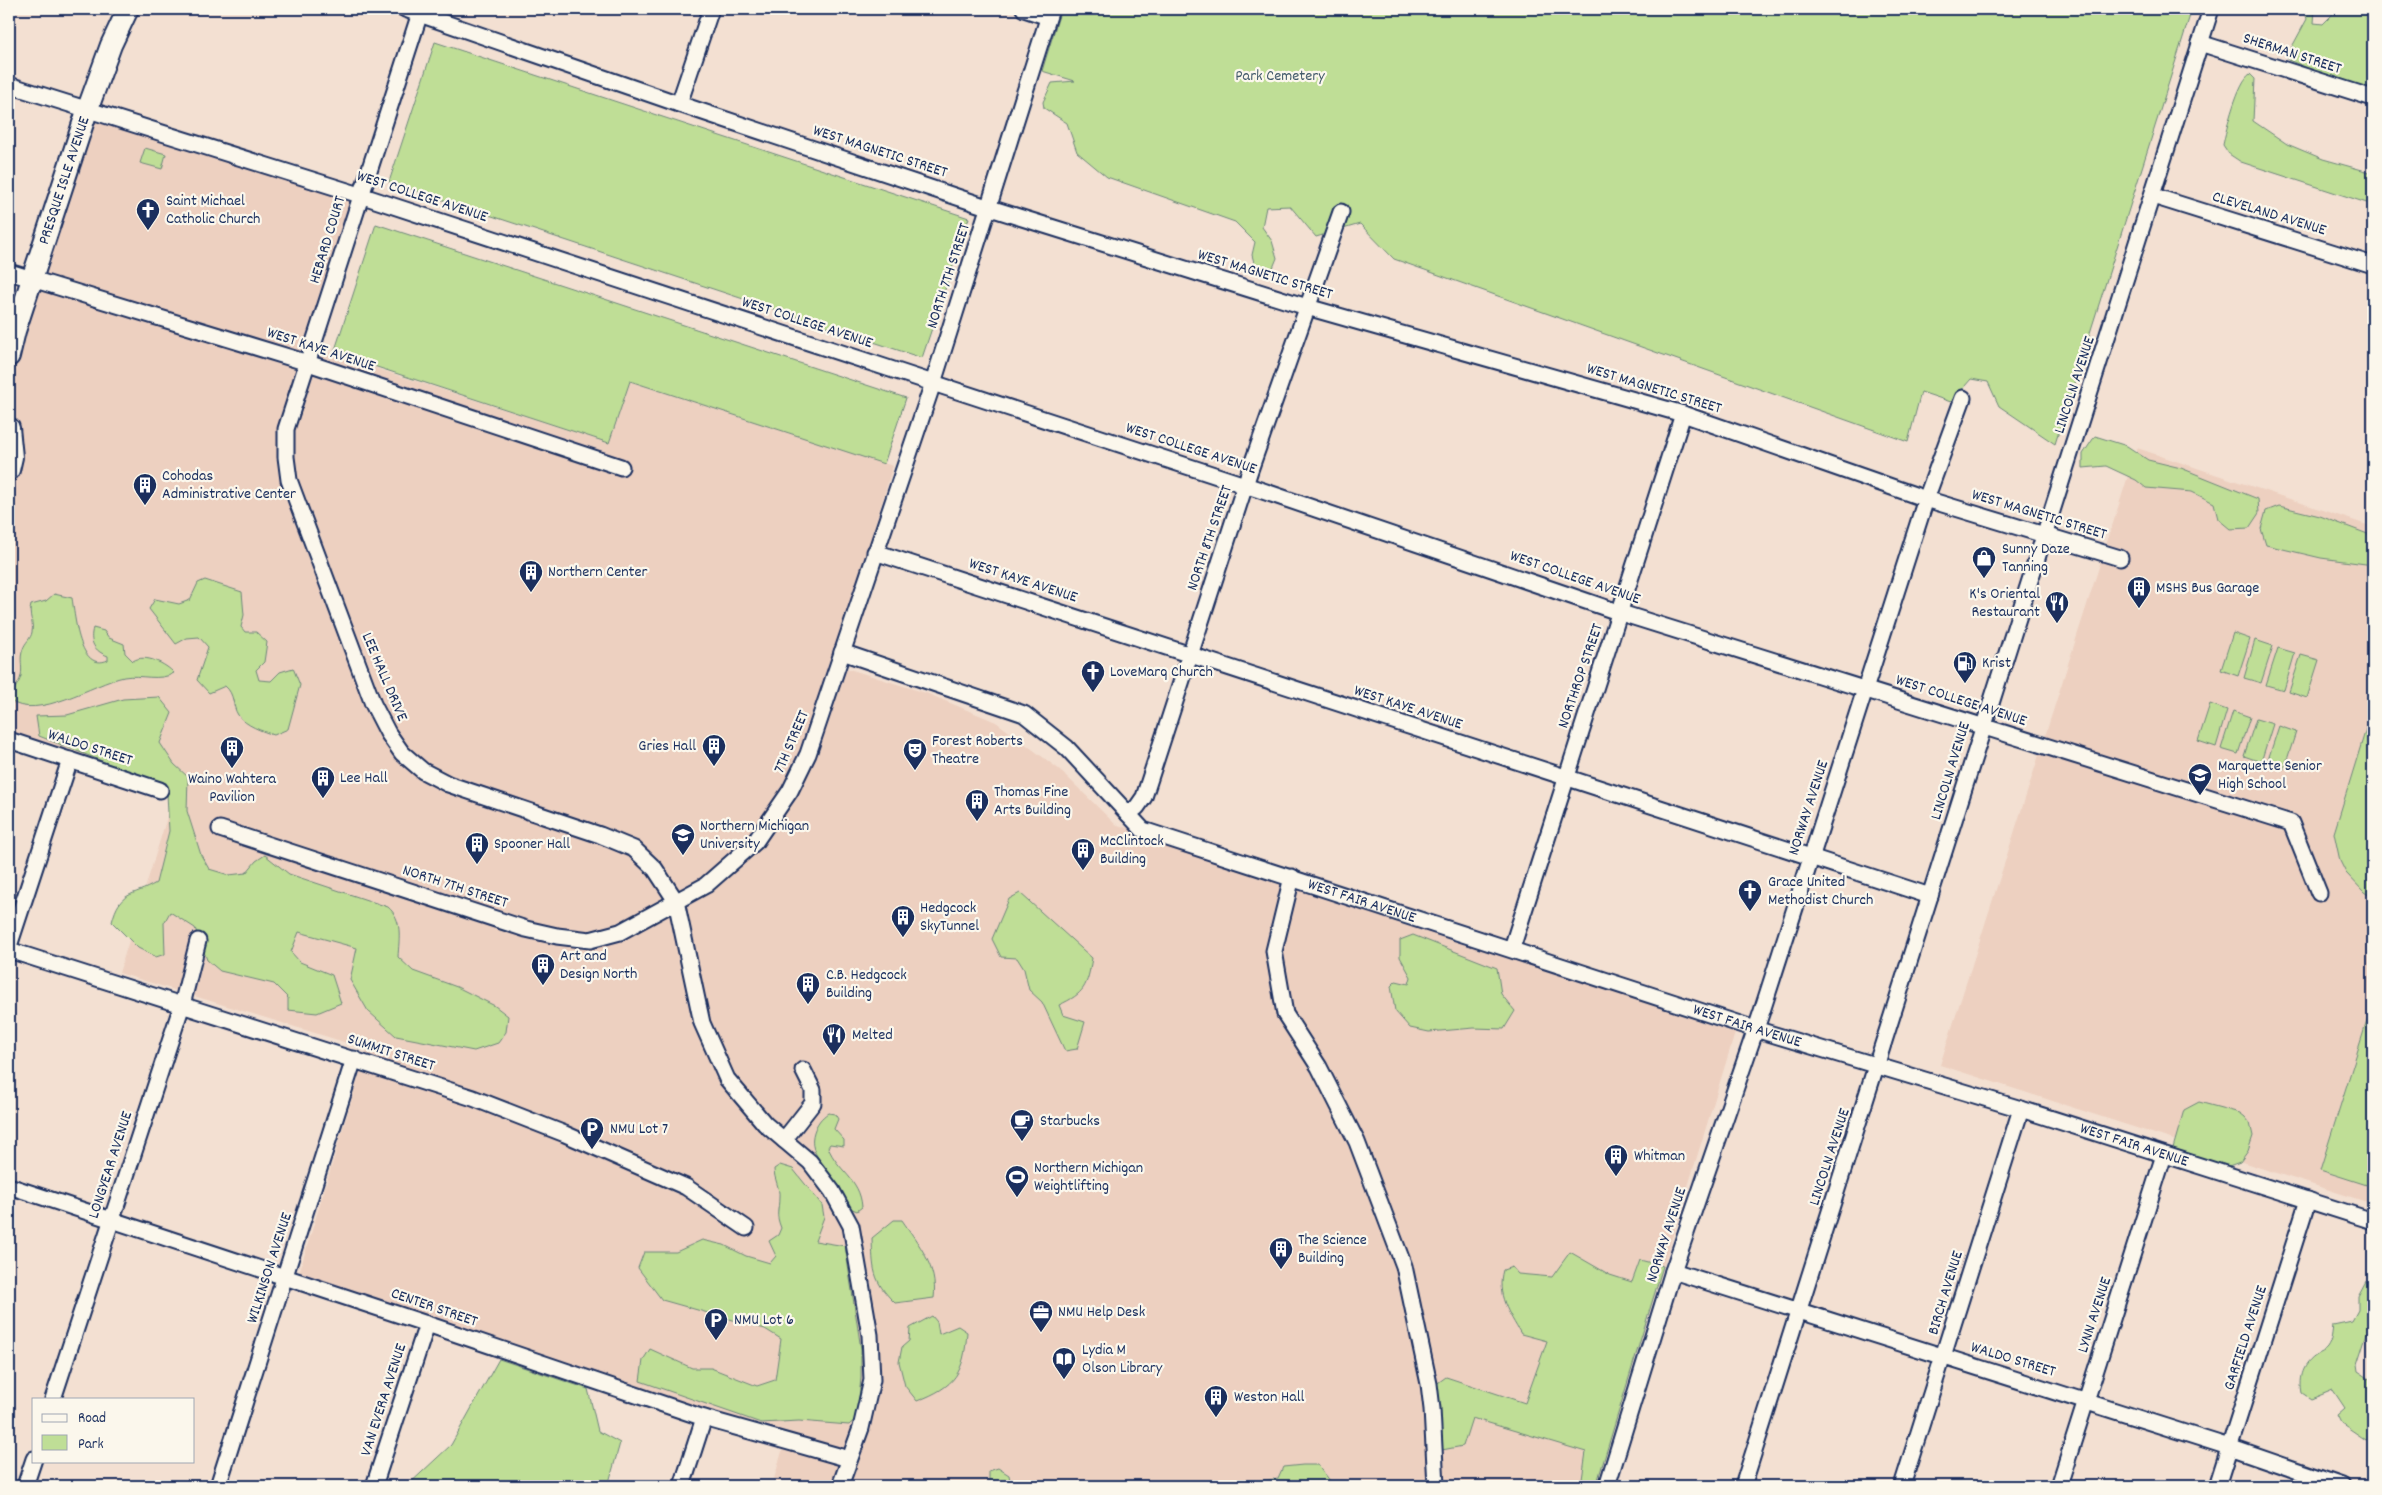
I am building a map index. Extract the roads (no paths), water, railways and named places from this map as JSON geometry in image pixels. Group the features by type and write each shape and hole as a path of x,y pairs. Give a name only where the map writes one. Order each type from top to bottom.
{"main road":[{"name":"PRESQUE ISLE AVENUE","path":"9,356 15,331 88,108 110,45 128,9"},
{"path":"9,428 10,455"}],"street":[{"path":"679,104 711,9"},
{"path":"1024,9 1050,13"},
{"name":"LINCOLN AVENUE","path":"1743,1486 1878,1066 1983,727 2046,534 2211,9"},
{"name":"WEST MAGNETIC STREET","path":"412,11 679,104 990,208 1307,307 1683,414 1926,499 2120,558"},
{"name":"HEBARD COURT","path":"308,363 360,195 412,11"},
{"name":"NORTH 7TH STREET","path":"875,552 990,208 1050,13"},
{"name":"SHERMAN STREET","path":"2200,43 2373,98"},
{"name":"WEST COLLEGE AVENUE","path":"9,85 88,108 360,195 933,382 1246,485 1621,613 2291,822 2319,893"},
{"name":"CLEVELAND AVENUE","path":"2153,196 2373,265"},
{"name":"NORTH 8TH STREET","path":"1128,814 1137,807 1144,797 1246,485 1341,212"},
{"name":"WEST KAYE AVENUE","path":"9,272 308,363 621,467"},
{"name":"LEE HALL DRIVE","path":"308,363 286,429 286,457 289,480 373,704 388,733 402,753 423,771 448,784 600,835 634,849 655,869 676,901"},
{"name":"NORWAY AVENUE","path":"1607,1486 1673,1271 1812,858 1926,499 1963,398"},
{"name":"NORTHROP STREET","path":"1512,948 1565,779 1621,613 1683,414"},
{"name":"WEST KAYE AVENUE","path":"875,552 1190,653 1565,779 1930,896"},
{"name":"7TH STREET","path":"676,901 706,886 755,842 790,791 808,754 875,552"},
{"name":"WEST FAIR AVENUE","path":"842,652 1024,714 1068,748 1143,830 1512,948 1755,1029 2021,1109 2373,1221"},
{"name":"WALDO STREET","path":"9,740 160,790"},
{"path":"9,946 70,760"},
{"name":"NORTH 7TH STREET","path":"220,829 526,929 557,936 590,940 620,932 676,901"},
{"path":"1292,878 1274,951 1285,1014 1320,1067 1357,1142 1404,1266 1429,1384 1436,1486"},
{"path":"676,901 702,1023 727,1079 765,1124 810,1162 832,1191 852,1226 870,1335 872,1380 861,1428 840,1486"},
{"name":"LONGYEAR AVENUE","path":"54,1398 182,1005 198,941"},
{"name":"SUMMIT STREET","path":"9,950 473,1098 565,1134 686,1187 746,1228"},
{"name":"WILKINSON AVENUE","path":"218,1486 354,1059"},
{"path":"784,1140 813,1103 813,1090 803,1070"},
{"name":"BIRCH AVENUE","path":"1902,1486 2021,1109"},
{"name":"LYNN AVENUE","path":"2059,1486 2164,1155"},
{"name":"CENTER STREET","path":"9,1186 704,1418 849,1459"},
{"name":"GARFIELD AVENUE","path":"2217,1486 2308,1200"},
{"name":"WALDO STREET","path":"1673,1271 2086,1401 2342,1486"},
{"name":"VAN EVERA AVENUE","path":"374,1486 427,1324"},
{"path":"682,1486 704,1418"},
{"path":"25,1486 33,1462"}],"place":[{"name":"Saint Michael Catholic Church","path":"148,231"},
{"name":"Cohodas Administrative Center","path":"145,506"},
{"name":"Sunny Daze Tanning","path":"1984,579"},
{"name":"Northern Center","path":"531,593"},
{"name":"MSHS Bus Garage","path":"2139,609"},
{"name":"K's Oriental Restaurant","path":"2057,624"},
{"name":"Krist","path":"1965,684"},
{"name":"LoveMarq Church","path":"1093,693"},
{"name":"Gries Hall","path":"714,767"},
{"name":"Waino Wahtera Pavilion","path":"232,769"},
{"name":"Forest Roberts Theatre","path":"915,771"},
{"name":"Marquette Senior High School","path":"2200,796"},
{"name":"Lee Hall","path":"323,799"},
{"name":"Thomas Fine Arts Building","path":"977,822"},
{"name":"Northern Michigan University","path":"683,856"},
{"name":"Spooner Hall","path":"477,865"},
{"name":"McClintock Building","path":"1083,871"},
{"name":"Grace United Methodist Church","path":"1750,912"},
{"name":"Hedgcock SkyTunnel","path":"903,938"},
{"name":"Art and Design North","path":"543,986"},
{"name":"C.B. Hedgcock Building","path":"808,1005"},
{"name":"Melted","path":"834,1056"},
{"name":"Starbucks","path":"1022,1142"},
{"name":"NMU Lot 7","path":"592,1150"},
{"name":"Whitman","path":"1616,1177"},
{"name":"Northern Michigan Weightlifting","path":"1017,1198"},
{"name":"The Science Building","path":"1281,1270"},
{"name":"NMU Help Desk","path":"1041,1333"},
{"name":"NMU Lot 6","path":"716,1341"},
{"name":"Lydia M Olson Library","path":"1064,1380"},
{"name":"Weston Hall","path":"1216,1418"}],"park label":[{"name":"Park Cemetery","path":"1280,76"}]}
